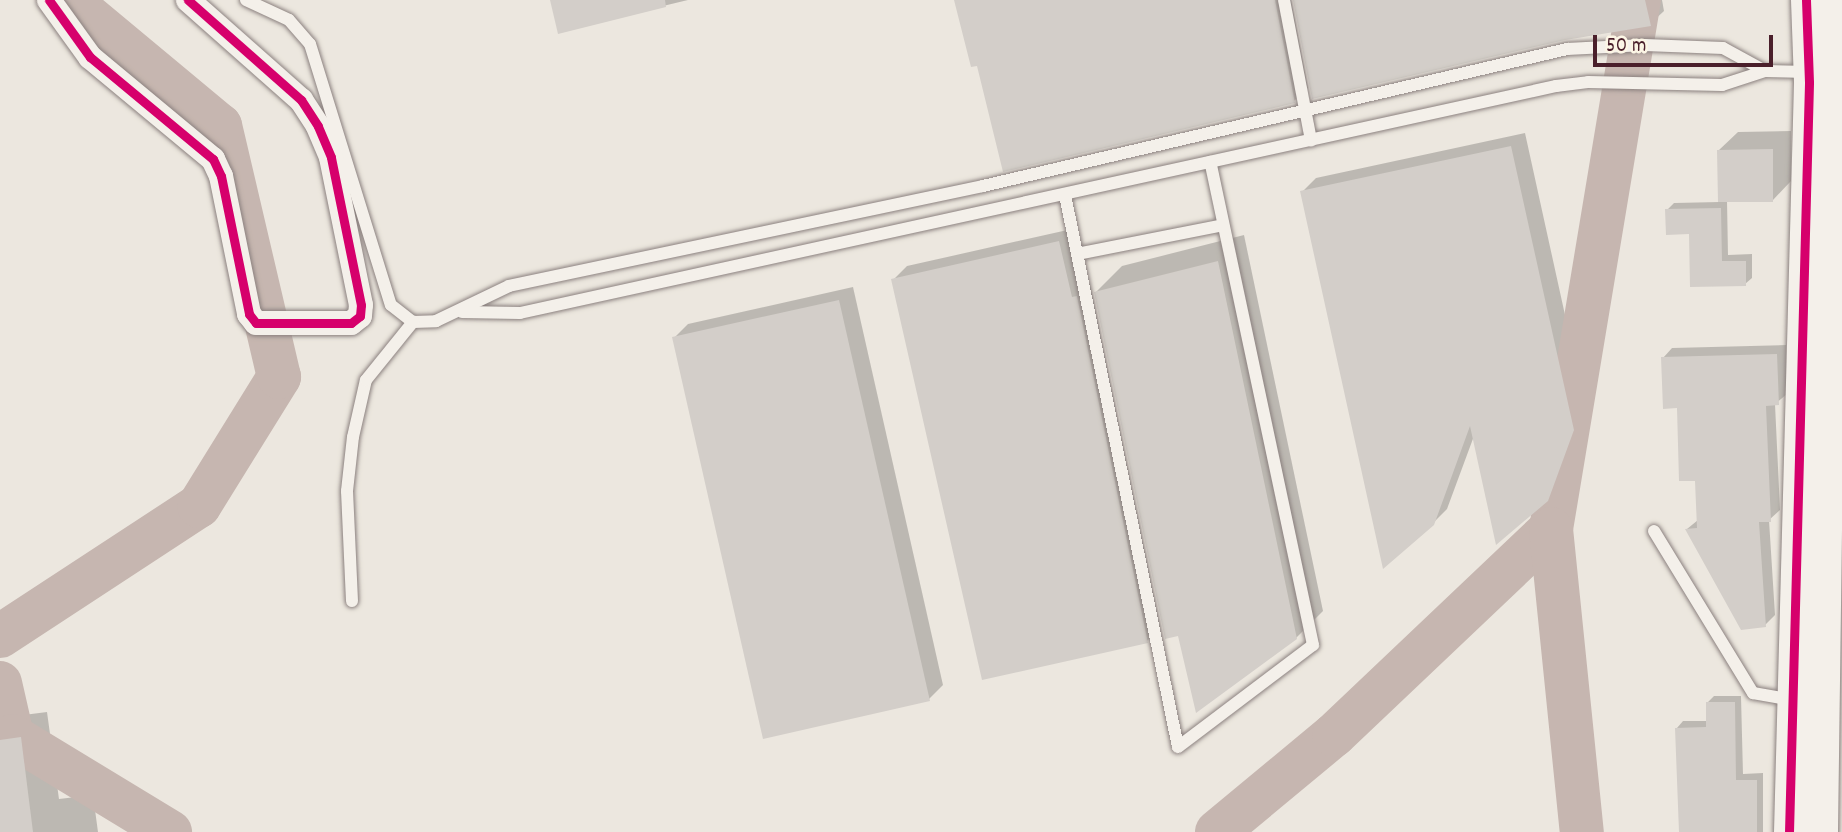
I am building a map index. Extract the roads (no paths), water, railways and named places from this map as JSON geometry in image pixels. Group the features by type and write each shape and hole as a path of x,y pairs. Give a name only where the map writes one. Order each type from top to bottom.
{"highway":[{"path":"1819,832 1830,0"}],"street":[{"path":"49,0 90,57 213,159 221,176 249,314 256,323 351,323 360,316 361,304 331,157 318,126 301,100 188,0"},
{"path":"1789,832 1791,700 1827,74 1806,0"}],"lane":[{"path":"246,0 289,20 310,44 391,305 413,322 436,321 509,286 983,186 1595,46 1723,48 1765,71"},
{"path":"1284,0 1311,140"},
{"path":"458,312 520,313 1556,86 1587,82 1722,85 1765,71 1827,74"},
{"path":"1065,195 1178,747 1313,645 1210,162"},
{"path":"1077,254 1223,225"},
{"path":"352,601 347,491 353,436 366,380 413,322"},
{"path":"1654,531 1752,693 1761,698 1791,700"}],"waterway":[{"path":"0,636 199,506 279,377 220,126 69,0"},
{"path":"1551,529 1639,0"},
{"path":"1217,832 1334,735 1551,529 1582,832"},
{"path":"0,683 12,736 170,832"}]}
